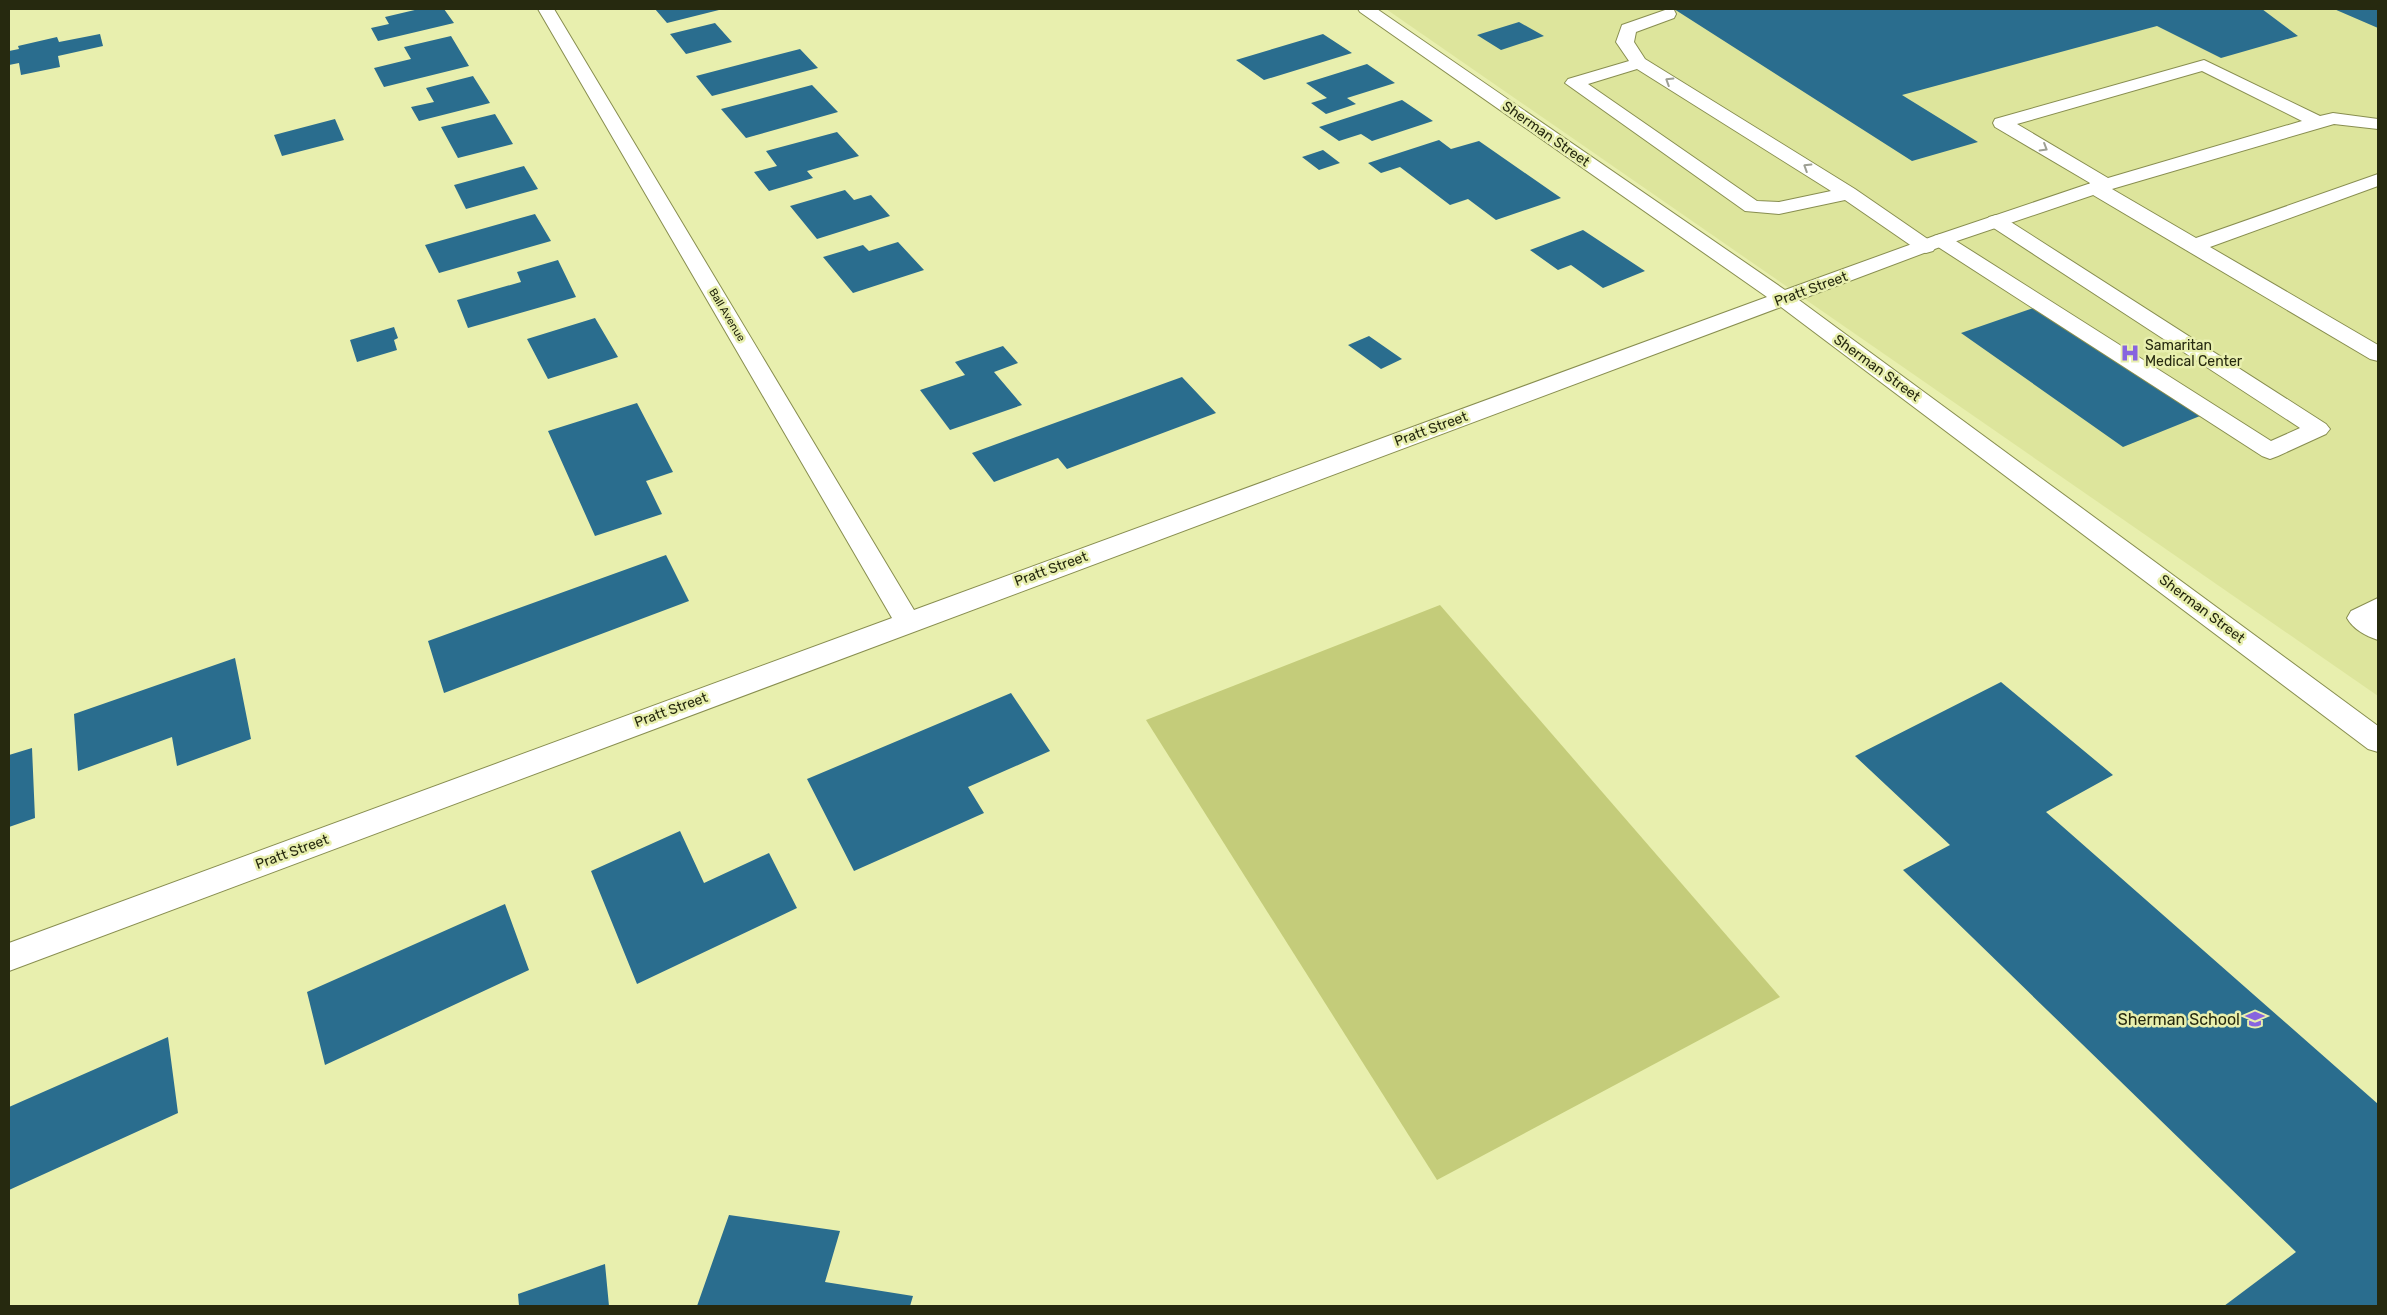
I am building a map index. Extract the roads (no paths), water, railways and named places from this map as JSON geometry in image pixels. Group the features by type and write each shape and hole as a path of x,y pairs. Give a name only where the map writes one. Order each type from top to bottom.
{"street":[{"name":"Ball Avenue","path":"546,9 908,622"},
{"name":"Sherman Street","path":"1366,9 1784,299 2378,741"},
{"path":"1668,14 1628,29 1625,42 1639,63 2270,451 2318,429 1996,221"},
{"path":"1639,63 1574,83 1752,207 1778,208 1848,193"},
{"path":"2317,122 2204,65 2002,123 2194,246 2378,354"},
{"name":"Pratt Street","path":"9,957 908,622 1996,221 2101,186 2317,122 2333,118 2378,124"},
{"path":"2194,246 2378,180"},
{"path":"2378,608 2360,618 2378,630"}],"place":[{"name":"Samaritan Medical Center","path":"2130,353"},
{"name":"Sherman School","path":"2255,1019"}]}
